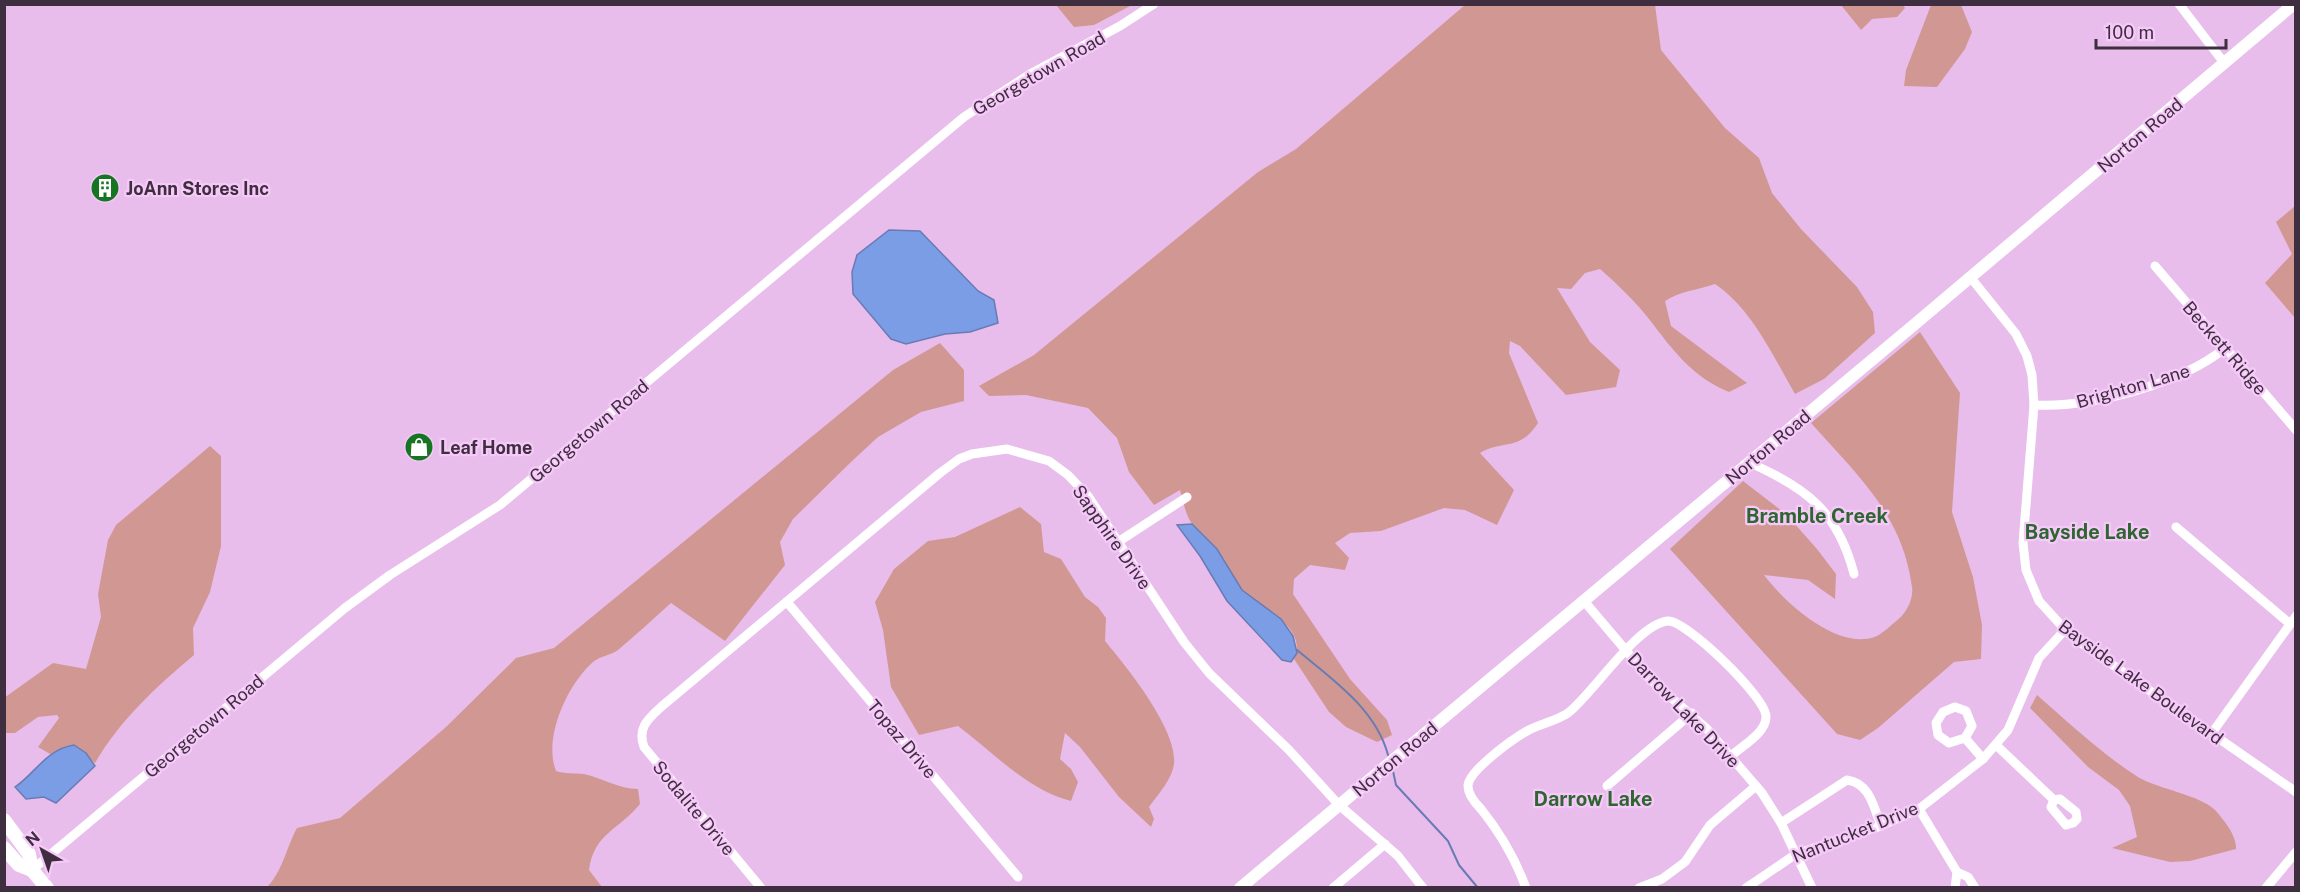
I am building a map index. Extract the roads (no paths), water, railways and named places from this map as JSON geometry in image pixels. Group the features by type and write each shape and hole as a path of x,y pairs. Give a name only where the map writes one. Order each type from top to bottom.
{"main road":[{"path":"4,820 29,854 32,870"},
{"path":"4,848 19,865 32,870 47,888"}],"street":[{"name":"Georgetown Road","path":"32,870 354,601 390,575 474,524 517,491 951,127 1008,87 1120,26 1154,4"},
{"path":"2179,4 2225,64"},
{"name":"Norton Road","path":"1240,888 1971,278 2294,4"},
{"name":"Beckett Ridge","path":"2155,266 2295,430"},
{"name":"Bayside Lake Boulevard","path":"1971,278 2020,341 2032,375 2034,405 2023,532 2024,561 2039,601 2064,631 2295,792"},
{"name":"Brighton Lane","path":"2034,405 2077,404 2166,380 2199,366 2225,348"},
{"name":"Sapphire Drive","path":"645,724 661,706 940,473 959,459 981,451 1007,449 1049,461 1079,486 1184,642 1209,673 1288,750 1339,805 1384,844 1424,888"},
{"path":"1750,463 1802,489 1820,505 1842,537 1854,574"},
{"path":"1118,542 1187,497"},
{"path":"2176,527 2292,620 2212,733"},
{"name":"Darrow Lake Drive","path":"1584,601 1651,680 1692,713 1756,786 1781,823 1812,888"},
{"name":"Topaz Drive","path":"787,602 1018,877"},
{"path":"1526,888 1507,843 1469,792 1468,782 1477,770 1526,732 1559,718 1575,707 1604,672 1659,624 1669,621 1680,624 1743,681 1764,708 1766,718 1763,727 1731,756"},
{"name":"Nantucket Drive","path":"1746,888 1796,854 1881,826 1919,809 1983,759 1996,745 2012,721 2035,665 2064,631"},
{"path":"1955,707 1966,711 1972,726 1965,738 1953,743 1941,739 1935,727 1940,714 1955,707"},
{"path":"1607,786 1692,713"},
{"name":"Sodalite Drive","path":"645,724 641,736 644,747 761,888"},
{"path":"1965,738 1983,759"},
{"path":"1996,745 2054,800"},
{"path":"1781,823 1847,780 1861,785 1869,794 1881,826"},
{"path":"1639,888 1662,879 1678,868 1690,856 1710,825 1756,786"},
{"path":"1919,809 1957,872 1968,877 1975,888"},
{"path":"1333,888 1384,844"},
{"path":"2266,888 2295,852"},
{"path":"1955,888 1957,872"}],"water":[{"path":"889,230 920,231 978,291 994,300 998,323 970,332 945,334 906,344 891,339 853,294 852,272 857,255"},
{"path":"1192,524 1217,549 1242,590 1281,619 1293,636 1297,653 1291,662 1282,660 1227,601 1200,556 1177,525"},
{"path":"74,745 86,753 95,766 56,803 44,797 26,799 15,787 48,757"}],"waterway":[{"path":"1297,650 1338,684 1363,709 1374,723 1388,755"},
{"path":"1393,771 1396,785 1448,841 1459,865 1478,888"}],"place":[{"name":"JoAnn Stores Inc","path":"105,188"},
{"name":"Leaf Home","path":"419,447"}],"district":[{"name":"Bramble Creek","path":"1817,516"},
{"name":"Bayside Lake","path":"2087,532"},
{"name":"Darrow Lake","path":"1593,799"}]}
